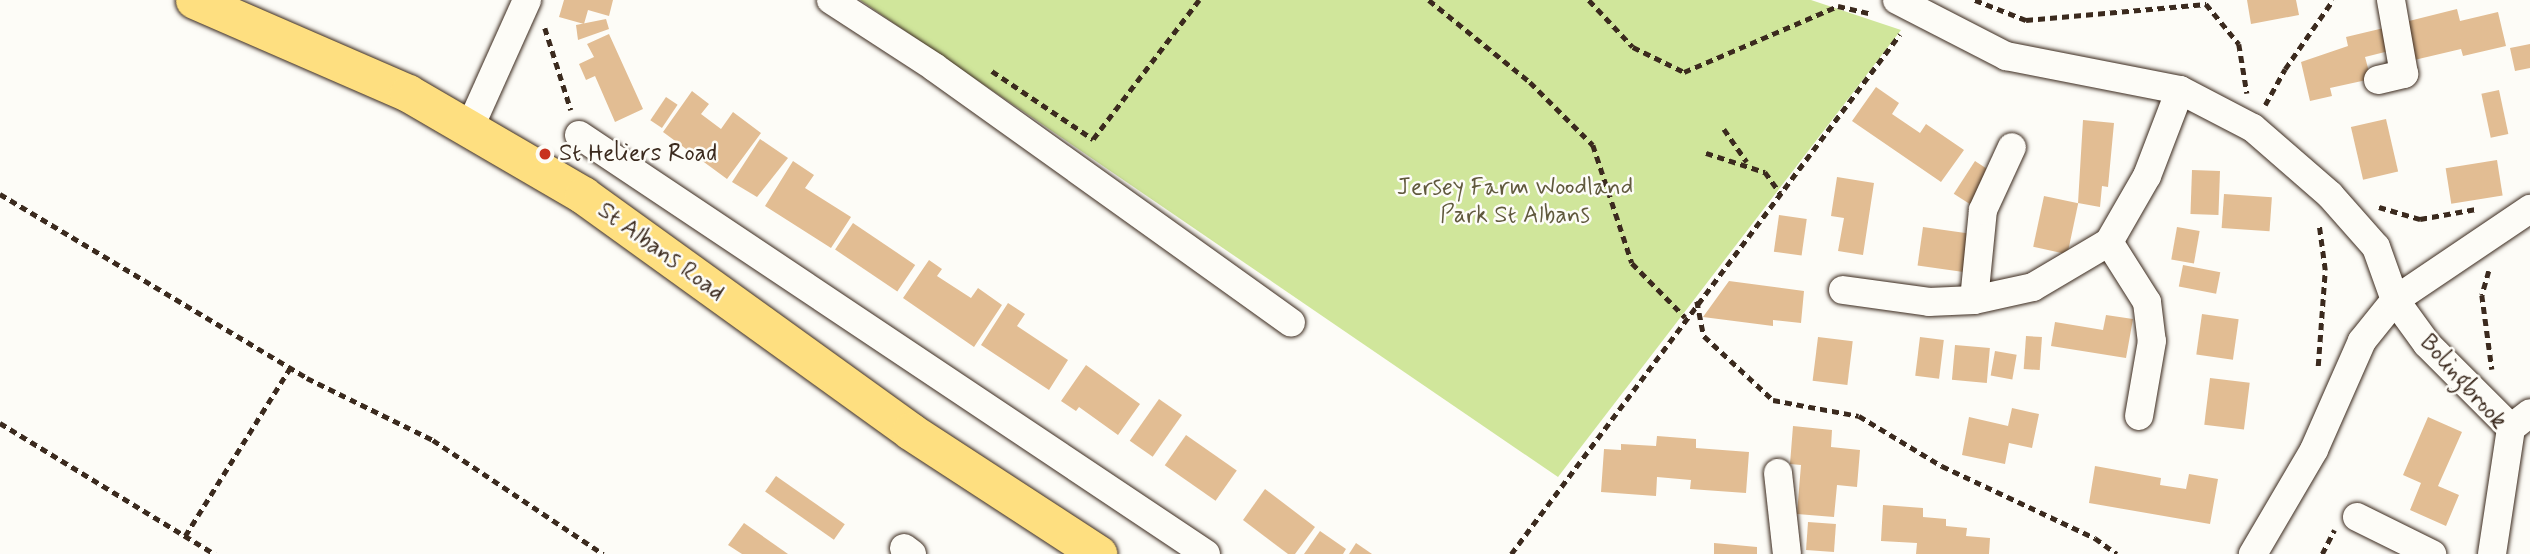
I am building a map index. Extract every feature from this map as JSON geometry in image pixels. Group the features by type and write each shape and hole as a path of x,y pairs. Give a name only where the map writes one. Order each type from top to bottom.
{"main road":[{"name":"St Albans Road","path":"194,0 408,93 583,195 931,445 1099,554"}],"street":[{"path":"831,0 934,67 1291,323"},
{"name":"Bolingbrook","path":"1897,0 2006,56 2180,90 2253,128 2330,195 2376,247 2395,300 2427,344 2514,420 2485,554"},
{"path":"2378,80 2404,74 2390,0"},
{"path":"470,127 525,6"},
{"path":"1843,290 1929,302 1974,300 2033,288 2109,242 2147,176 2180,90"},
{"path":"579,135 1206,554"},
{"path":"1974,300 1983,209 2012,147"},
{"path":"2253,554 2314,450 2362,341 2395,300 2530,209"},
{"path":"2109,242 2147,302 2151,341 2140,415"},
{"path":"1778,473 1787,549"},
{"path":"2357,517 2432,554"}],"path":[{"path":"980,63 1093,139 1199,0"},
{"path":"1429,0 1530,82 1593,145 1632,263 1686,317"},
{"path":"1589,0 1633,47 1684,72 1838,6"},
{"path":"1975,0 2026,20 2207,2 2239,44 2253,128"},
{"path":"2253,128 2285,69 2333,0"},
{"path":"525,6 542,19 579,135"},
{"path":"1511,554 1697,300 1905,27"},
{"path":"1724,129 1747,163"},
{"path":"1706,153 1747,163 1765,172 1780,193"},
{"path":"0,194 290,368 433,440 603,554"},
{"path":"2318,373 2325,271 2319,224 2330,195"},
{"path":"2376,206 2420,219 2479,209"},
{"path":"2492,262 2482,295 2514,420"},
{"path":"1697,300 1704,336 1773,400 1859,416 1942,466 2095,538 2116,554"},
{"path":"185,536 290,368"},
{"path":"0,423 215,554"}],"green space":[{"name":"Jersey Farm Woodland Park St Albans","path":"860,0 1811,0 1901,30 1558,477"}],"building":[{"path":"564,0 613,0 609,16 588,10 584,24 559,17"},
{"path":"2247,0 2296,0 2299,15 2251,24"},
{"path":"2457,9 2460,21 2498,12 2506,46 2463,56 2461,49 2410,61 2401,23"},
{"path":"606,19 609,29 578,40 576,25"},
{"path":"2388,27 2393,50 2365,57 2371,79 2330,88 2332,96 2310,101 2301,62 2348,46 2346,37"},
{"path":"609,34 643,109 615,122 595,76 586,80 579,64 594,57 587,44"},
{"path":"2530,44 2530,68 2515,71 2510,48"},
{"path":"1876,87 1899,103 1892,114 1920,133 1926,124 1964,150 1941,182 1852,121"},
{"path":"2499,90 2508,134 2491,138 2481,94"},
{"path":"692,91 709,104 701,114 721,129 733,112 761,133 727,179 663,132"},
{"path":"666,97 678,105 662,128 650,120"},
{"path":"2386,119 2398,172 2363,180 2351,127"},
{"path":"2083,120 2114,123 2108,187 2102,186 2100,207 2078,203"},
{"path":"760,139 788,158 757,197 732,182"},
{"path":"2497,160 2503,196 2451,204 2446,168"},
{"path":"793,161 814,175 805,188 851,217 831,248 765,206"},
{"path":"1975,161 1992,172 1971,205 1954,194"},
{"path":"2192,170 2220,171 2218,215 2190,214"},
{"path":"1837,177 1874,183 1863,255 1838,251 1844,218 1831,216"},
{"path":"2224,194 2272,197 2270,231 2222,228"},
{"path":"2044,196 2078,203 2067,254 2033,247"},
{"path":"1779,215 1807,219 1802,256 1774,252"},
{"path":"853,223 915,265 897,291 835,250"},
{"path":"1923,227 1971,234 1965,272 1918,266"},
{"path":"2177,227 2200,231 2194,263 2171,259"},
{"path":"929,260 942,269 937,276 971,298 978,288 1002,305 974,347 903,298"},
{"path":"2183,265 2220,272 2216,294 2179,287"},
{"path":"1729,281 1804,291 1801,323 1773,320 1773,326 1703,317"},
{"path":"1008,303 1025,314 1017,326 1068,360 1049,390 981,345"},
{"path":"2202,314 2239,319 2233,360 2196,355"},
{"path":"2106,315 2133,319 2126,358 2051,346 2055,322 2103,330"},
{"path":"2026,336 2042,337 2040,370 2024,369"},
{"path":"1818,337 1853,341 1847,385 1813,381"},
{"path":"1920,337 1944,340 1939,379 1915,376"},
{"path":"1955,345 1990,348 1987,383 1952,380"},
{"path":"1995,351 2017,355 2012,379 1991,376"},
{"path":"1086,365 1140,404 1118,435 1079,407 1076,411 1061,401"},
{"path":"2210,378 2250,383 2244,430 2204,425"},
{"path":"1159,399 1182,415 1153,457 1130,441"},
{"path":"2012,408 2039,414 2032,448 2009,443 2005,464 1962,455 1969,417 2008,426"},
{"path":"2428,417 2462,432 2438,486 2459,495 2446,526 2410,510 2421,483 2403,475"},
{"path":"1793,426 1832,430 1831,447 1860,450 1857,487 1837,485 1834,517 1797,514 1801,465 1790,464"},
{"path":"1186,435 1237,471 1216,501 1165,465"},
{"path":"1657,436 1696,439 1696,448 1749,452 1746,493 1690,489 1691,480 1657,477 1656,496 1601,492 1604,449 1621,450 1621,444 1656,446"},
{"path":"2095,466 2161,478 2160,485 2186,489 2189,474 2218,479 2210,524 2089,503"},
{"path":"776,476 845,524 834,540 765,492"},
{"path":"1265,489 1315,527 1295,554 1288,554 1243,520"},
{"path":"1883,505 1923,508 1923,517 1946,519 1946,526 1967,528 1966,536 1990,538 1989,554 1916,554 1917,543 1881,541"},
{"path":"1808,522 1836,524 1834,552 1806,550"},
{"path":"744,523 788,554 742,554 728,545"},
{"path":"1320,531 1346,549 1343,554 1304,554"},
{"path":"1356,543 1372,554 1349,554"},
{"path":"1714,543 1757,547 1757,554 1714,554"}],"place":[{"name":"St Heliers Road","path":"545,154"}]}
